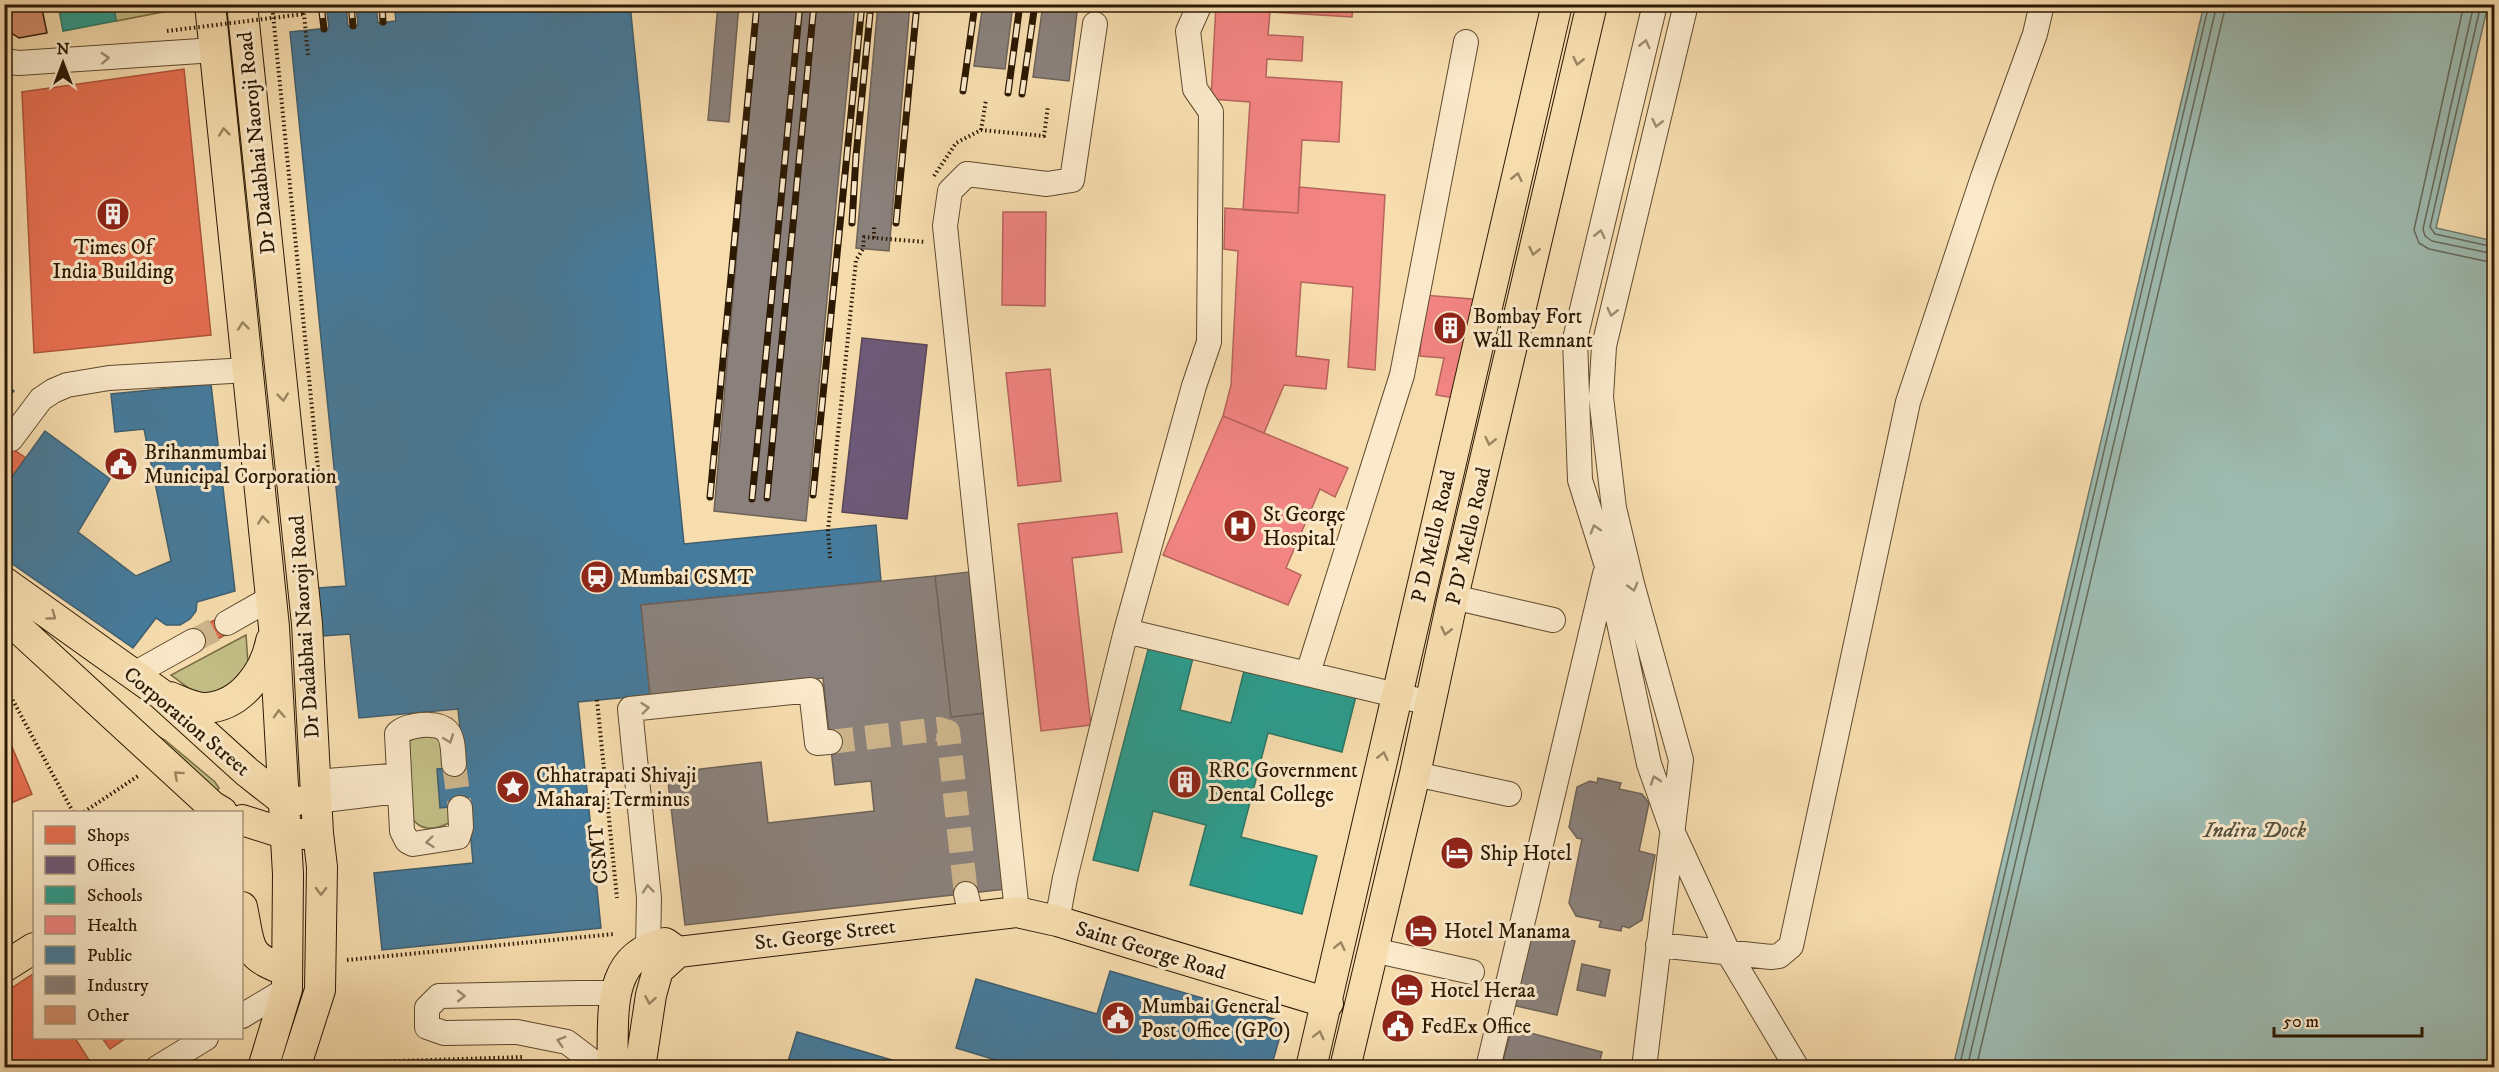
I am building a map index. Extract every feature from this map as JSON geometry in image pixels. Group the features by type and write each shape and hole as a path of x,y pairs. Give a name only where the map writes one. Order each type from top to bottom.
{"main road":[{"name":"Dr Dadabhai Naoroji Road","path":"210,4 273,612 278,787 286,834 288,874 287,980 263,1068"},
{"name":"Dr Dadabhai Naoroji Road","path":"242,4 307,624 318,833 322,867 320,990 295,1068"},
{"name":"P D Mello Road","path":"1311,1068 1328,1003 1557,4"},
{"name":"P D' Mello Road","path":"1345,1068 1592,4"},
{"name":"Corporation Street","path":"4,582 161,694 247,772 278,787"},
{"path":"161,694 206,708 232,700 249,686 263,667 273,612"},
{"name":"Corporation Street","path":"4,615 219,811"},
{"path":"243,813 278,787 316,791"},
{"path":"243,820 286,834 318,833"},
{"name":"Saint George Road","path":"969,904 1057,921 1328,1003"},
{"name":"St. George Street","path":"678,952 969,904"},
{"path":"243,911 254,955 287,980"},
{"path":"612,1068 619,978 634,956 648,947 665,943 678,952 658,970 651,995 640,1068"},
{"path":"4,967 33,949"}],"street":[{"path":"1057,921 1126,631 1194,386 1209,342 1211,112 1195,89 1188,31 1200,4"},
{"path":"1655,4 1575,339 1580,480 1607,566 1647,756 1674,835 1729,954 1797,1068"},
{"path":"1644,1068 1658,945 1674,835 1681,760 1632,584 1614,508 1601,397 1604,346 1686,4"},
{"path":"1658,945 1771,957 1779,956 1791,946 1908,402 1983,177 2035,34 2042,4"},
{"path":"1017,912 945,226 950,191 967,174 1047,184 1072,180 1095,24"},
{"path":"1308,674 1402,375 1466,42"},
{"path":"4,61 19,63 215,50"},
{"path":"11,439 41,399 67,385 109,378 248,370"},
{"path":"1488,1068 1607,566"},
{"path":"1454,597 1553,620"},
{"path":"226,623 273,612"},
{"path":"1126,631 1430,703"},
{"path":"134,674 193,641"},
{"path":"648,947 649,898 630,709 811,690 817,743 830,742"},
{"path":"454,764 448,732 435,726 411,726 401,729 397,734 402,831 407,841 413,844 458,837 461,827 460,808"},
{"path":"1415,774 1509,794"},
{"path":"316,791 398,783"},
{"path":"1373,950 1472,972"},
{"path":"243,1015 287,980"},
{"path":"612,1068 592,1061 567,1042 517,1032 444,1033 427,1027 427,1008 439,996 578,993 604,993 616,996"},
{"path":"157,1068 204,1039"}],"path":[{"path":"272,4 319,482"},
{"path":"167,31 304,14 313,4"},
{"path":"304,14 308,55"},
{"path":"981,130 986,100"},
{"path":"933,184 934,173 957,143 981,130 1044,136 1048,106"},
{"path":"874,226 874,238"},
{"path":"830,558 828,530 856,260 863,249 864,237 926,242 928,231"},
{"path":"4,684 72,811"},
{"name":"CSMT","path":"597,700 617,898"},
{"path":"87,811 138,776"},
{"path":"347,960 614,933"},
{"path":"336,1063 527,1057"}],"shaded area":[{"path":"114,5 173,5 174,10 116,21"},
{"path":"246,635 248,663 243,678 209,695 190,689 171,675"},
{"path":"133,722 165,740 215,782 219,788 216,792"},
{"path":"418,735 439,737 445,749 452,814 449,823 433,828 419,825 411,817 409,742"}],"water":[{"name":"Indira Dock","path":"2204,5 2488,5 2436,228 2494,241 2494,1067 1953,1067"}],"building: Shops":[{"name":"Times Of India Building","path":"184,69 211,335 34,353 22,92"},
{"path":"4,443 26,458 5,487 4,487"},
{"path":"222,616 231,632 199,649 190,633"},
{"path":"4,728 32,794 4,806"},
{"path":"33,974 33,1039 76,1039 94,1068 4,1068 4,993"},
{"path":"103,1039 125,1039 110,1049"}],"building: Offices":[{"path":"862,338 927,345 907,519 842,512"}],"building: Schools":[{"path":"58,4 114,4 116,21 63,31"},
{"name":"RRC Government Dental College","path":"1150,642 1194,654 1180,710 1231,723 1245,667 1356,696 1342,752 1268,733 1241,837 1317,856 1302,914 1190,885 1206,825 1153,811 1138,871 1093,860"}],"building: Health":[{"path":"1216,4 1353,4 1352,17 1270,12 1268,35 1303,37 1302,61 1267,59 1266,77 1342,82 1339,142 1302,140 1298,213 1243,210 1250,102 1211,99"},
{"path":"1299,187 1385,195 1375,370 1348,367 1353,287 1301,282 1296,356 1329,360 1326,389 1284,385 1264,433 1223,416 1231,385 1238,251 1224,249 1225,208 1298,213"},
{"path":"1003,212 1046,212 1045,306 1002,305"},
{"name":"Bombay Fort Wall Remnant","path":"1423,295 1484,300 1454,398 1436,395 1444,358 1420,356"},
{"path":"1050,369 1061,481 1018,486 1006,373"},
{"name":"St George Hospital","path":"1223,416 1348,468 1335,497 1320,489 1286,568 1301,575 1288,605 1163,555"},
{"path":"1117,513 1122,552 1072,558 1091,725 1041,731 1018,524"}],"building: Public":[{"name":"Mumbai CSMT","path":"326,4 346,4 348,26 358,25 356,4 376,4 378,23 396,21 394,4 630,4 684,544 876,525 881,581 641,605 650,695 578,702 601,928 382,950 374,873 473,863 468,805 440,808 437,769 464,767 458,709 359,718 350,634 323,636 318,588 346,586 290,32 329,28"},
{"path":"4,384 14,391 4,403"},
{"path":"211,384 235,591 197,602 196,611 190,619 180,625 166,625 156,618 133,648 4,558 4,488 45,431 110,479 78,532 136,576 171,561 144,429 115,432 111,394"},
{"name":"Mumbai General Post Office (GPO)","path":"1110,971 1284,1022 1271,1068 1004,1068 1006,1063 956,1048 976,979 1097,1014"},
{"path":"797,1032 919,1068 786,1068"}],"building: Industry":[{"path":"718,4 739,4 729,122 708,120"},
{"path":"759,4 855,4 806,521 714,511"},
{"path":"878,4 910,4 889,251 856,248"},
{"path":"983,4 1013,4 1005,69 974,66"},
{"path":"1043,4 1078,4 1069,81 1033,77"},
{"path":"969,572 986,713 951,717 935,576"},
{"name":"Chhatrapati Shivaji Maharaj Terminus","path":"935,576 951,717 986,713 1006,889 685,925 667,773 761,762 768,823 874,811 871,781 835,785 823,678 650,695 641,605"},
{"path":"1598,778 1621,783 1619,789 1642,794 1649,803 1639,851 1655,855 1642,920 1629,928 1622,926 1621,931 1599,927 1601,921 1576,916 1569,903 1582,839 1577,838 1569,827 1577,787 1590,781 1597,783"},
{"path":"1530,931 1575,941 1557,1015 1512,1005"},
{"path":"1582,964 1610,970 1605,996 1577,990"},
{"path":"1512,1028 1602,1052 1598,1068 1501,1068"}],"building: Other":[{"path":"4,4 41,4 47,33 19,38 4,28"}],"tunnel":[{"path":"193,641 227,623"},
{"path":"830,742 939,729 948,732 966,894"},
{"path":"454,764 460,808"}],"railway":[{"path":"321,4 324,29"},
{"path":"351,4 353,26"},
{"path":"382,4 383,22"},
{"path":"710,497 757,4"},
{"path":"752,499 800,4"},
{"path":"767,498 814,4"},
{"path":"813,495 862,4"},
{"path":"852,223 856,156 871,4"},
{"path":"896,223 917,4"},
{"path":"963,91 975,4"},
{"path":"1008,93 1020,4"},
{"path":"1022,94 1035,4"}],"place":[{"name":"Times Of India Building","path":"113,214"},
{"name":"Bombay Fort Wall Remnant","path":"1450,328"},
{"name":"Brihanmumbai Municipal Corporation","path":"121,464"},
{"name":"St George Hospital","path":"1240,526"},
{"name":"Mumbai CSMT","path":"597,577"},
{"name":"RRC Government Dental College","path":"1185,782"},
{"name":"Chhatrapati Shivaji Maharaj Terminus","path":"513,787"},
{"name":"Ship Hotel","path":"1457,853"},
{"name":"Hotel Manama","path":"1421,931"},
{"name":"Hotel Heraa","path":"1407,990"},
{"name":"Mumbai General Post Office (GPO)","path":"1118,1018"},
{"name":"FedEx Office","path":"1398,1026"}]}
